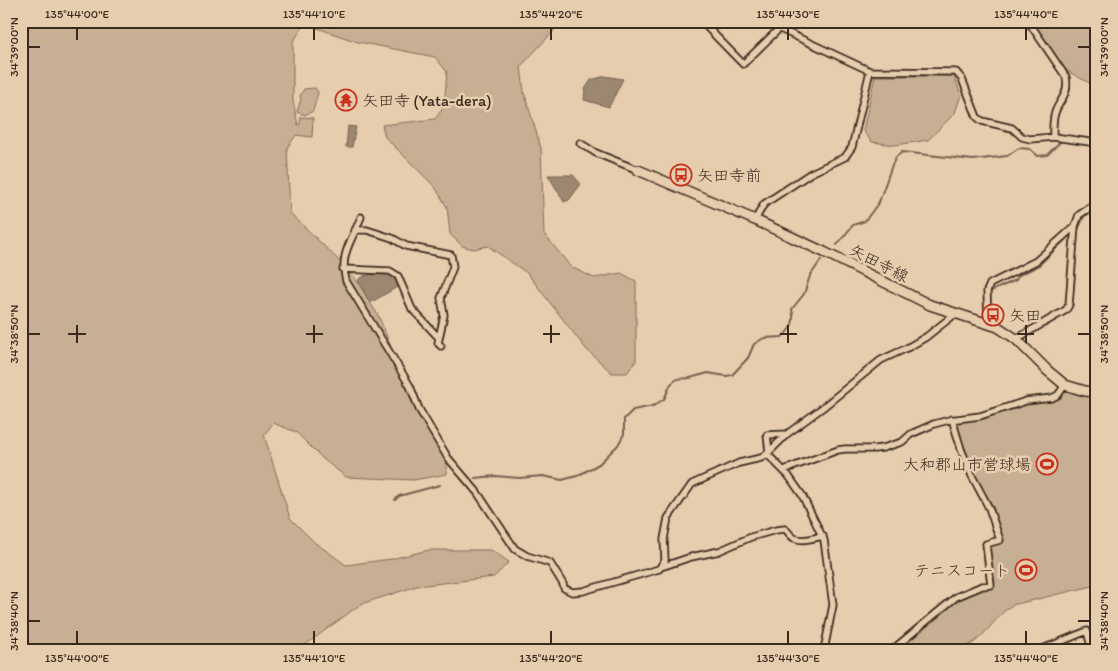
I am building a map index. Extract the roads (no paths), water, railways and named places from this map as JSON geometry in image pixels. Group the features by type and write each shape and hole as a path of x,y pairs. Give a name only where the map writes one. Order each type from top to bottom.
{"main road":[{"name":"矢田寺線","path":"638,170 832,256 922,302 1005,331 1066,385 1085,391 1097,392"}],"street":[{"path":"701,21 743,64 787,21"},
{"path":"772,21 780,29 870,71 956,72 962,79 977,117 982,122 1004,125 1012,128 1022,137 1030,139 1053,137 1097,142"},
{"path":"1028,21 1066,77 1068,86 1053,120 1053,137"},
{"path":"754,220 764,204 811,173 845,157 852,147 870,71"},
{"path":"580,143 596,153 638,170"},
{"path":"1016,339 1066,310 1069,305 1074,231 1079,215 1097,203"},
{"path":"361,217 343,260 346,281 410,386 419,409 448,458 477,492 515,550 550,563 564,588 572,592 583,591 691,557 718,551 751,537 776,530 785,529 792,537 805,540 822,536"},
{"path":"355,230 367,230 392,238 406,246 451,255 453,267 441,298 444,315 438,343 442,346"},
{"path":"988,324 988,291 990,284 1036,261 1074,231"},
{"path":"343,269 390,271 398,276 412,309 438,337"},
{"path":"660,568 665,560 664,539 668,518 692,484 739,463 761,458 787,434 881,360 922,340 955,314"},
{"path":"784,470 845,448 874,450 883,448 902,442 911,434 934,424 952,419 980,416 1026,401 1052,398 1058,395 1066,385"},
{"path":"892,650 956,597 982,586 991,585 986,544 1000,540 989,508 961,450 952,419"},
{"path":"787,434 767,435 768,453 784,470 805,500 825,544 834,605 824,650"},
{"path":"1040,650 1087,631 1092,650"}],"waterway":[{"path":"837,245 853,225 865,221 879,202 892,165 896,157 902,152 973,160 1007,156 1019,148 1030,149 1038,156 1047,155 1061,141 1097,146"},
{"path":"991,291 1016,280 1019,275 1038,266 1069,236 1077,232 1084,216 1097,210"},
{"path":"475,478 543,476 562,480 577,476 599,464 618,445 624,434 624,419 633,410 653,406 664,399 671,384 677,379 708,373 732,375 748,358 754,344 764,338 782,337 792,324 792,309 804,294 810,276 821,260"},
{"path":"395,500 399,496 440,485"}],"place":[{"name":"矢田寺 (Yata-dera)","path":"346,100"},
{"name":"矢田寺前","path":"681,175"},
{"name":"矢田","path":"993,315"},
{"name":"大和郡山市営球場","path":"1047,464"},
{"name":"テニスコート","path":"1026,570"}]}
